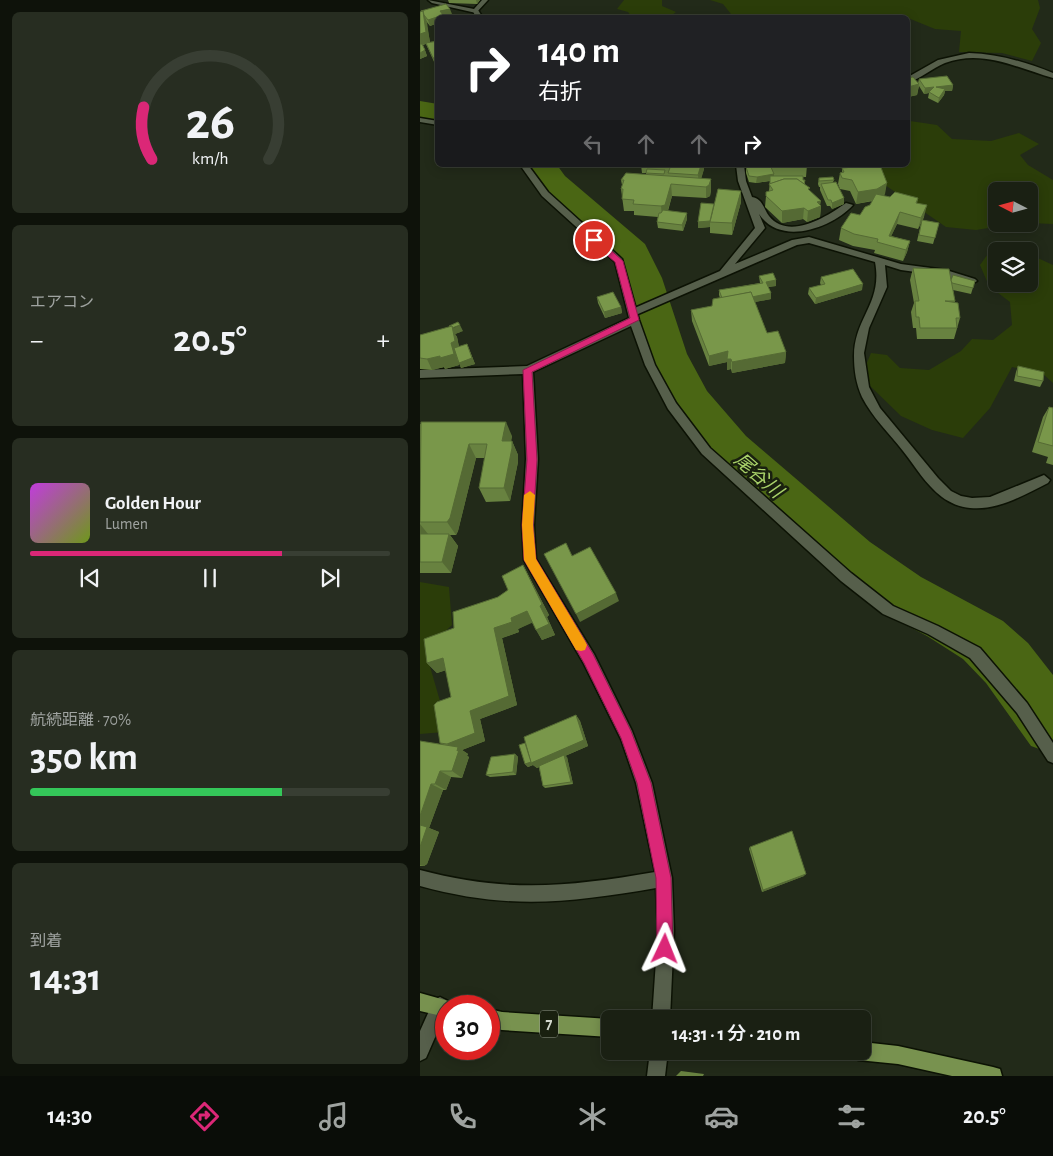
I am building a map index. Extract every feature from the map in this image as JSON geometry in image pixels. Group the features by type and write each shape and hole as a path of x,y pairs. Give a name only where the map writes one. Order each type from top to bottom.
{"main road":[{"path":"420,1002 435,1005"},
{"name":"7","path":"500,1021 601,1027"},
{"path":"871,1052 898,1055 993,1076"}],"street":[{"path":"431,0 478,14 485,0"},
{"path":"910,79 942,61 971,56 1017,62 1053,76"},
{"path":"420,120 435,122"},
{"path":"525,167 545,194 619,261 650,365 672,406 706,450 846,577 888,610 933,630 975,653 1022,708 1053,756"},
{"path":"723,274 760,228 742,181 740,167"},
{"path":"748,196 759,204 768,220 779,226 789,227 821,224 849,205"},
{"path":"420,374 528,370 634,316 795,242 810,240 824,242 878,261 922,271 946,273 972,281"},
{"path":"878,261 882,271 883,289 859,337 859,356 861,379 868,398 884,420 933,482 946,494 958,501 974,504 990,502 1044,480"},
{"path":"528,370 532,460 528,525 530,560 589,658 627,736 644,783 664,878 666,931 662,1010"},
{"path":"420,878 482,893 535,897 588,892 664,878"},
{"path":"420,1052 435,1023"},
{"path":"656,1076 658,1060"}],"green space":[{"path":"624,0 662,0 662,6 676,12 672,15 630,15 628,12 617,9"},
{"path":"710,0 1038,0 1040,8 1032,29 1041,43 1032,61 1002,53 959,52 961,31 935,29 910,19 910,15 729,15 731,14 723,4"},
{"path":"910,121 937,125 952,139 991,141 1019,133 1039,144 1020,155 1028,165 1053,180 1053,224 1038,223 1038,182 988,182 988,228 976,230 946,227 885,185 872,167 910,167"},
{"path":"988,254 988,284 980,265"},
{"path":"1038,258 1053,265 1053,383 1043,374 1012,367 990,408 963,438 932,430 901,416 867,383 866,365 871,353 887,355 900,368 929,370 961,351 972,339 993,340 1012,325 1010,302 997,292 1038,292"},
{"path":"420,582 449,587 452,625 432,644 429,663 442,708 444,732 420,734"}],"building":[{"path":"446,4 450,9 440,11 443,15 435,15 435,18 428,20 423,11 421,11"},
{"path":"423,11 426,32 420,34 420,12"},
{"path":"435,42 435,58 433,58 426,43"},
{"path":"420,44 422,44 425,50 420,53"},
{"path":"947,76 953,85 936,87 945,89 939,98 929,92 934,87 925,88 919,79"},
{"path":"913,77 919,84 910,86 910,78"},
{"path":"670,167 700,167 698,175 668,173"},
{"path":"746,167 771,167 774,174 757,177 749,176"},
{"path":"881,167 887,183 877,189 858,192 852,180 842,178 840,173 844,172 842,168"},
{"path":"647,169 665,170 664,174 646,173"},
{"path":"626,173 711,179 706,187 671,184 665,205 661,206 633,204 634,200 622,199 623,189 621,189 624,180 621,180"},
{"path":"770,176 803,176 803,180 805,180 804,184 797,179 784,179 770,184"},
{"path":"833,177 834,180 819,181 819,178"},
{"path":"784,179 797,179 810,188 808,189 821,201 817,202 821,206 808,211 804,208 782,211 766,196 766,192 773,190 769,184"},
{"path":"836,182 844,198 832,203 831,200 828,200 821,184"},
{"path":"718,189 741,191 732,223 710,222"},
{"path":"895,192 918,198 916,203 927,205 921,218 900,212 889,236 910,241 906,250 877,242 878,239 854,234 841,228 851,213 860,215 865,207 870,205 876,194 890,197"},
{"path":"701,203 714,204 710,221 698,222"},
{"path":"663,210 687,213 682,225 657,222 659,213"},
{"path":"922,220 939,223 935,238 919,235"},
{"path":"913,268 949,269 955,301 945,301 958,303 960,318 956,318 957,328 920,328 919,317 916,317 915,301 919,301"},
{"path":"853,269 863,284 816,298 809,288 825,284 821,277"},
{"path":"773,273 776,280 766,282 771,293 752,297 751,292 722,298 719,290 763,283 759,276"},
{"path":"953,275 975,281 973,288 952,283"},
{"path":"613,292 621,307 604,312 597,297"},
{"path":"751,292 767,333 778,331 786,352 732,362 731,359 727,359 728,351 709,356 691,310 712,306 713,299"},
{"path":"458,322 460,325 452,328 452,326 449,326"},
{"path":"452,326 455,341 451,343 454,354 440,358 440,356 427,359 420,358 420,335"},
{"path":"467,344 472,358 459,363 454,348"},
{"path":"1018,366 1044,372 1043,381 1017,376"},
{"path":"1049,407 1053,408 1053,446 1038,442"},
{"path":"421,422 506,422 502,441 512,441 512,448 504,488 479,488 487,444 469,444 450,518 447,522 420,522"},
{"path":"420,534 449,534 442,562 420,562"},
{"path":"566,543 572,556 590,547 616,593 576,614 544,554"},
{"path":"523,565 542,604 540,606 549,624 536,630 527,611 511,618 512,622 494,628 509,696 470,711 475,733 447,744 440,743 434,705 451,697 443,658 427,663 424,639 454,628 453,612 498,597 508,590 502,576"},
{"path":"576,715 584,740 531,763 524,737"},
{"path":"420,741 458,747 457,751 459,750 452,771 440,771 435,784 431,784 420,816"},
{"path":"525,743 531,762 525,764 519,745"},
{"path":"515,754 513,772 486,775 491,757"},
{"path":"564,755 571,782 543,786 539,766"},
{"path":"420,825 427,827 420,847"},
{"path":"792,831 806,874 763,890 750,847"}],"waterway":[{"name":"尾谷川","path":"420,111 435,114"},
{"name":"尾谷川","path":"540,167 552,184 631,253 642,278 665,354 691,403 729,450 851,558 902,595 947,618 983,640 1007,663 1053,724"}],"slow traffic":[{"path":"530,495 528,525 530,560 581,645"}],"route":[{"path":"594,240 619,261 634,312 634,320 528,370 532,460 528,525 530,560 589,658 627,736 644,783 664,878 665,949"}]}
